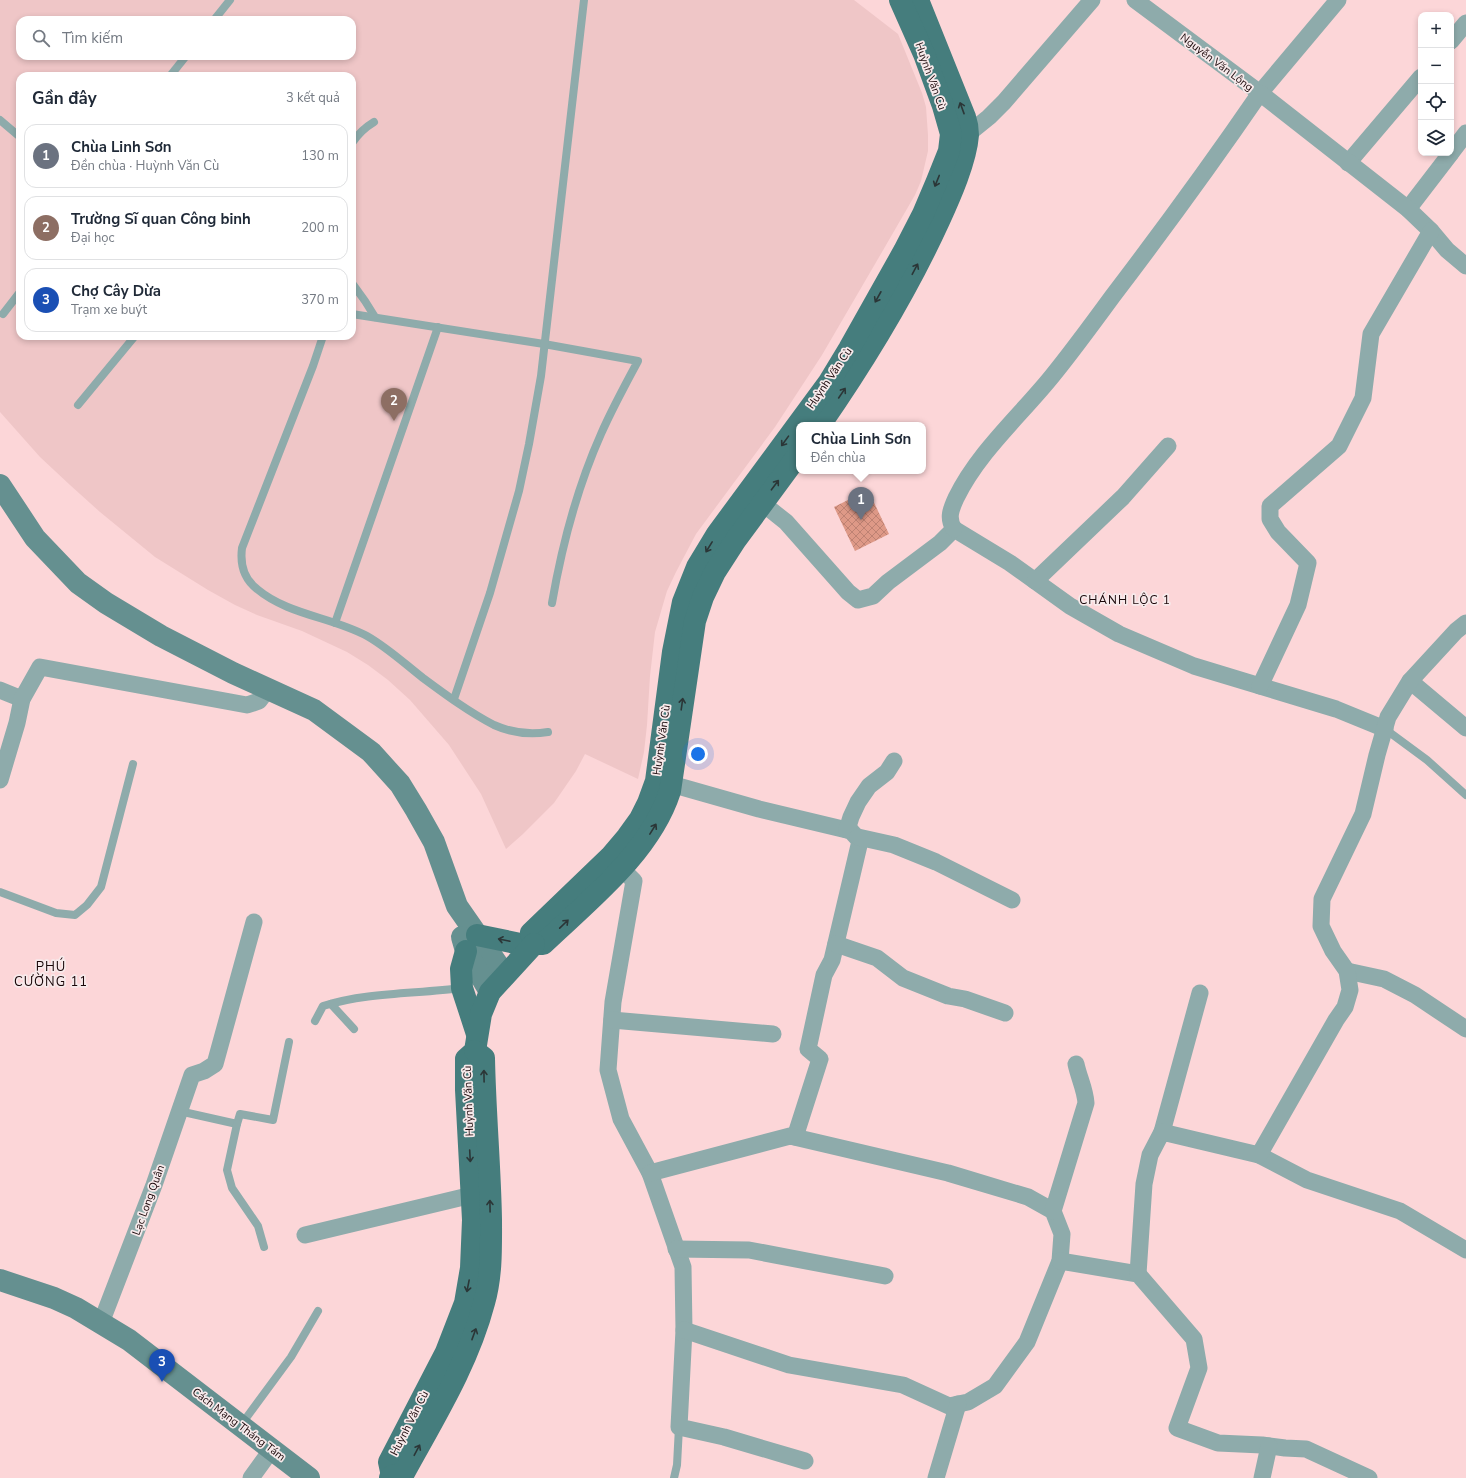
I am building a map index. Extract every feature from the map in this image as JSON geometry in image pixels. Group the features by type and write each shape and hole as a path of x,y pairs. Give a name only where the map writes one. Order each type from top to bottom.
{"main road":[{"name":"Huỳnh Văn Cù","path":"800,422 830,382 923,214 948,151 951,134 943,106 924,54 900,0"},
{"path":"822,422 856,372 888,319 927,247 956,182 966,148 968,134 967,125 918,0"},
{"path":"948,151 968,134"},
{"name":"Huỳnh Văn Cù","path":"616,862 627,837 640,819 652,794 656,781 673,652 683,602 697,567 717,534 796,428"},
{"path":"391,1477 404,1473 462,1365 485,1302 490,1270 482,1233 489,1146 485,1098 484,1058 476,1044 462,988 461,969 472,943 543,944 616,862 637,850 658,820 665,806 671,784 695,621 703,597 715,572 762,503 796,458"},
{"name":"Huỳnh Văn Cù","path":"482,1233 472,1195 466,1090 466,1059 476,1044 481,1014 490,992 532,945"}],"street":[{"path":"968,134 989,117 1004,102 1092,0"},
{"name":"Nguyễn Văn Lộng","path":"1139,1 1260,93 1338,0"},
{"path":"1454,37 1466,23"},
{"path":"1348,163 1418,81"},
{"path":"1385,729 1336,709 1194,666 1120,634 1070,606 1010,563 954,529 949,522 950,512 968,475 1053,375 1169,221 1260,93 1408,210 1431,231 1447,250 1464,259"},
{"path":"1454,149 1466,133"},
{"path":"1408,210 1449,156"},
{"path":"1260,686 1298,605 1308,563 1278,532 1270,519 1270,506 1339,446 1363,398 1371,334 1431,231"},
{"path":"1035,581 1123,497 1168,446"},
{"path":"0,485 35,538 78,584 106,603 161,636 233,673 314,710 371,752 400,784 434,842 490,992"},
{"path":"762,503 786,522 848,592 858,600 873,596 888,582 940,543 954,529"},
{"path":"1259,1155 1336,1020 1345,1007 1350,990 1347,971 1333,951 1321,926 1322,899 1363,814 1388,718 1410,681 1456,632 1466,624"},
{"path":"0,780 17,723 22,699 40,667 247,705 259,701 268,689"},
{"path":"1410,681 1466,728"},
{"path":"0,690 22,699"},
{"path":"795,1137 820,1059 808,1049 824,976 832,960 860,841 852,834 851,817 858,802 869,786 887,772 894,761"},
{"path":"671,784 894,845 936,862 1012,900"},
{"path":"616,862 634,881 613,1002 608,1070 621,1119 650,1173 683,1267 684,1330 679,1427 724,1437 805,1461"},
{"name":"Lạc Long Quân","path":"101,1323 154,1185 192,1075 204,1072 215,1064 254,922"},
{"path":"472,943 505,975"},
{"path":"836,944 877,958 904,978 948,996 965,999 1005,1013"},
{"path":"1347,971 1384,979 1415,995 1466,1029"},
{"path":"1138,1274 1144,1184 1150,1155 1162,1132 1200,993"},
{"path":"612,1020 773,1034"},
{"path":"684,1330 788,1365 903,1385 949,1406 968,1402 995,1386 1027,1342 1060,1261 1062,1234 1053,1211 1086,1103 1086,1092 1079,1078 1076,1064"},
{"path":"1162,1132 1259,1155 1307,1180 1400,1211 1466,1250"},
{"path":"650,1173 790,1136 948,1173 1028,1197 1053,1211"},
{"path":"305,1235 472,1195"},
{"path":"676,1249 749,1250 885,1276"},
{"path":"1060,1261 1138,1274 1194,1339 1199,1368 1177,1428 1218,1443 1306,1449 1369,1478"},
{"name":"Cách Mạng Tháng Tám","path":"0,1280 54,1298 76,1308 129,1340 309,1478"},
{"path":"936,1478 958,1404"},
{"path":"1262,1478 1269,1446"},
{"path":"251,1478 272,1449"}],"lane":[{"path":"217,16 230,0"},
{"path":"454,699 490,593 517,498 529,444 541,376 584,0"},
{"path":"173,72 183,60"},
{"path":"0,120 16,133"},
{"path":"356,138 361,131 374,122"},
{"path":"356,289 375,317"},
{"path":"4,314 16,298"},
{"path":"356,315 544,344 638,361 616,401 587,468 566,535 552,603"},
{"path":"335,623 438,327"},
{"path":"78,405 132,340"},
{"path":"322,340 313,366 242,548 241,556 244,572 257,590 274,600 298,611 335,623 366,636 383,646 423,678 484,720 504,729 526,734 548,732"},
{"path":"1385,729 1427,760 1466,795"},
{"path":"0,892 56,913 75,915 87,905 101,887 132,764"},
{"path":"314,1021 323,1006 331,1004 382,995 462,988"},
{"path":"331,1004 354,1029"},
{"path":"264,1247 258,1226 232,1188 227,1170 240,1114 273,1120 288,1042"},
{"path":"180,1111 237,1124"},
{"path":"241,1425 291,1357 318,1311"},
{"path":"674,1478 677,1465 679,1427"}],"shaded area":[{"path":"0,0 854,0 898,34 922,93 926,107 928,151 921,181 915,195 822,355 775,427 696,534 667,591 655,632 644,752 638,779 585,754 576,771 554,803 506,849 481,794 449,745 410,700 388,680 347,652 302,631 257,615 235,605 155,557 100,512 40,457 0,412"}],"building":[{"path":"868,490 889,534 855,551 834,507"}],"place":[{"name":"Trường Sĩ quan Công binh","path":"394,421"},
{"name":"Chùa Linh Sơn","path":"861,520"},
{"name":"Chợ Cây Dừa","path":"162,1382"}],"district":[{"name":"CHÁNH LỘC 1","path":"1125,600"},
{"name":"PHÚ CƯỜNG 11","path":"51,974"}]}
